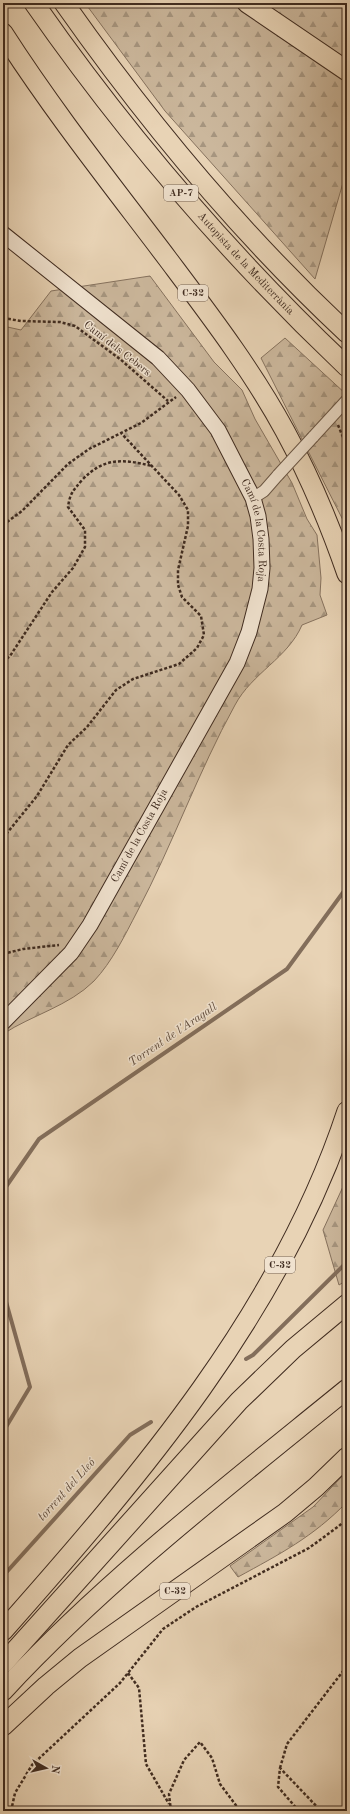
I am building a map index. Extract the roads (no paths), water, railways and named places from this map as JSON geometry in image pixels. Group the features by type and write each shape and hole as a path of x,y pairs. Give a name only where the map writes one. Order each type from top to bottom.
{"highway":[{"name":"Autopista de la Mediterrània","path":"34,3 110,107 192,207 279,301 347,367"},
{"name":"AP-7","path":"64,3 131,94 197,174 300,287 347,333"},
{"path":"247,3 347,71"},
{"name":"C-32","path":"3,33 64,121 216,323 253,378 285,431 313,487 347,574"},
{"name":"C-32","path":"3,1631 132,1482 186,1411 226,1353 260,1300 291,1243 329,1162 347,1111"},
{"path":"3,1664 239,1402 294,1349 347,1304"},
{"path":"3,1691 62,1632 175,1529 347,1389"},
{"name":"C-32","path":"3,1726 46,1686 80,1658 285,1513 316,1487 347,1457"}],"street":[{"name":"Camí de la Costa Roja","path":"3,234 158,358 188,390 218,430 253,498 258,516 261,539 262,568 256,612 237,663 90,925 71,953 3,1022"},
{"path":"253,498 264,491 347,400"}],"waterway":[{"name":"Torrent de l'Aragall","path":"3,1191 39,1139 287,969 347,887"},
{"name":"torrent del Lleó","path":"246,1359 253,1355 347,1262"},
{"name":"Torrent de l'Aragall","path":"3,1291 30,1387 3,1432"},
{"name":"torrent del Lleó","path":"3,1576 130,1435 151,1422"}]}
